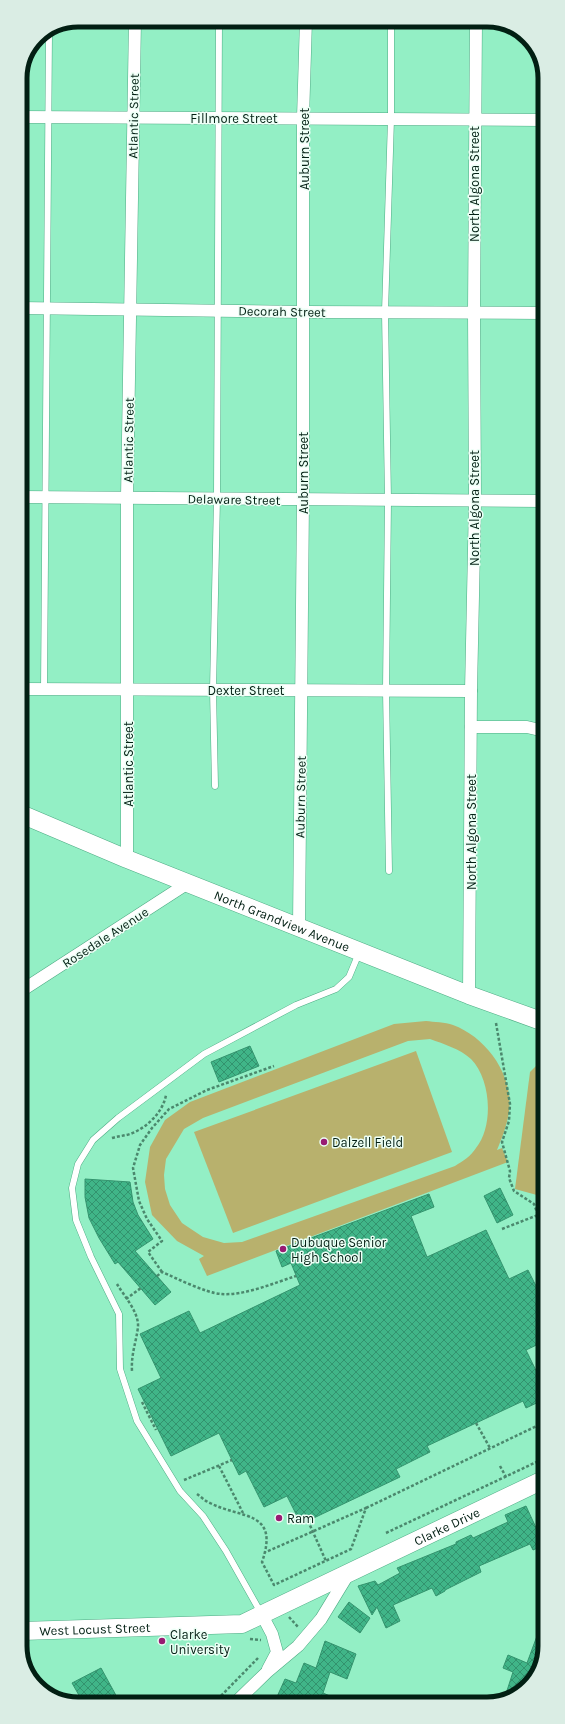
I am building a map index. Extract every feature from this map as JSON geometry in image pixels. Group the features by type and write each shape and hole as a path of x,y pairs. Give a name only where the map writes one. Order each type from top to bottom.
{"street":[{"name":"Atlantic Street","path":"127,859 127,497 132,118 135,27"},
{"name":"Auburn Street","path":"299,927 306,27"},
{"name":"North Algona Street","path":"469,995 471,727 475,501 474,312 476,27"},
{"name":"Fillmore Street","path":"27,117 538,120"},
{"name":"Decorah Street","path":"27,308 303,312 538,313"},
{"name":"Delaware Street","path":"27,497 538,501"},
{"name":"Dexter Street","path":"27,689 472,691"},
{"path":"471,727 528,727 538,730"},
{"name":"North Grandview Avenue","path":"27,817 127,859 469,995 538,1020"},
{"name":"Rosedale Avenue","path":"27,987 188,883"},
{"name":"Clarke Drive","path":"262,1615 538,1482"},
{"path":"242,1697 267,1672 298,1646 321,1619 350,1573"},
{"path":"262,1615 272,1634 276,1652 267,1672"},
{"name":"West Locust Street","path":"27,1631 242,1624 262,1615"}],"lane":[{"path":"215,786 213,690 217,498 220,27"},
{"path":"389,872 386,690 388,500 385,312 391,119 391,27"},
{"path":"44,690 44,497 49,37"},
{"path":"262,1615 226,1551 203,1516 180,1491 136,1421 120,1369 119,1314 91,1257 76,1220 72,1188 78,1164 93,1140 118,1118 204,1054 296,1005 336,989 349,977 360,951"}],"path":[{"path":"496,1023 510,1104 509,1121 502,1142 510,1171 509,1178 514,1191 534,1204 538,1215 502,1229"},
{"path":"274,1066 207,1090 169,1108 140,1145 133,1168 139,1201 147,1219 162,1242 148,1252 162,1272 187,1284 220,1294 247,1291 296,1276"},
{"path":"109,1139 132,1133 146,1126 164,1105 166,1094 170,1090"},
{"path":"157,1276 162,1272"},
{"path":"113,1279 135,1312 138,1325 132,1359 132,1374"},
{"path":"126,1299 141,1288"},
{"path":"142,1401 158,1434"},
{"path":"476,1423 490,1448"},
{"path":"266,1552 366,1508 538,1425"},
{"path":"184,1480 232,1460"},
{"path":"386,1533 538,1461"},
{"path":"219,1466 243,1514"},
{"path":"500,1466 506,1476"},
{"path":"180,1474 188,1485"},
{"path":"193,1491 210,1503 256,1520 263,1527 267,1535 268,1545 262,1562 274,1585 351,1549 366,1508"},
{"path":"308,1521 326,1561"},
{"path":"286,1614 300,1630"},
{"path":"220,1697 260,1656"}],"shaded area":[{"path":"426,1021 450,1024 476,1038 487,1048 502,1071 507,1084 509,1112 506,1127 497,1150 502,1148 508,1162 207,1276 199,1259 204,1256 177,1241 152,1215 145,1182 150,1147 165,1120 190,1102 394,1024","holes":["430,1039 467,1055 478,1068 483,1078 488,1103 486,1128 482,1139 476,1148 464,1160 455,1166 242,1242 224,1243 203,1237 182,1223 170,1205 165,1189 164,1175 166,1159 184,1129 203,1118 408,1041"]},
{"name":"Dalzell Field","path":"416,1051 452,1152 233,1233 194,1132"},
{"path":"538,1064 538,1195 515,1189 530,1072"}],"building":[{"path":"250,1046 259,1066 219,1082 211,1062"},
{"path":"85,1179 130,1182 133,1202 138,1215 153,1239 135,1251 171,1292 155,1305 118,1262 115,1264 99,1238 89,1218 85,1197"},
{"path":"500,1188 513,1215 497,1223 484,1196"},
{"path":"429,1194 434,1207 411,1216 427,1257 486,1230 509,1279 528,1270 538,1290 538,1344 526,1350 538,1375 538,1402 526,1408 523,1401 427,1446 430,1452 396,1469 400,1477 301,1524 287,1496 264,1507 246,1471 239,1475 219,1433 171,1456 138,1389 161,1378 140,1334 189,1311 200,1333 300,1285 291,1263 282,1267 276,1251"},
{"path":"526,1506 538,1532 538,1548 533,1550 530,1544 479,1566 481,1572 436,1596 432,1588 393,1605 400,1621 386,1628 377,1607 372,1615 358,1586 375,1581 378,1585 400,1573 397,1568 456,1544 456,1542 471,1535 473,1538 508,1522 505,1515"},
{"path":"349,1602 370,1618 360,1633 338,1617"},
{"path":"538,1633 537,1656 533,1669 523,1682 506,1693 513,1672 503,1668 508,1655 527,1663"},
{"path":"325,1641 356,1654 347,1679 330,1672 323,1693 332,1697 277,1697 285,1679 296,1683 304,1663 316,1668"},
{"path":"101,1668 117,1697 80,1697 72,1683"}],"place":[{"name":"Dalzell Field","path":"324,1142"},
{"name":"Dubuque Senior High School","path":"283,1249"},
{"name":"Ram","path":"279,1518"},
{"name":"Clarke University","path":"162,1641"}]}
